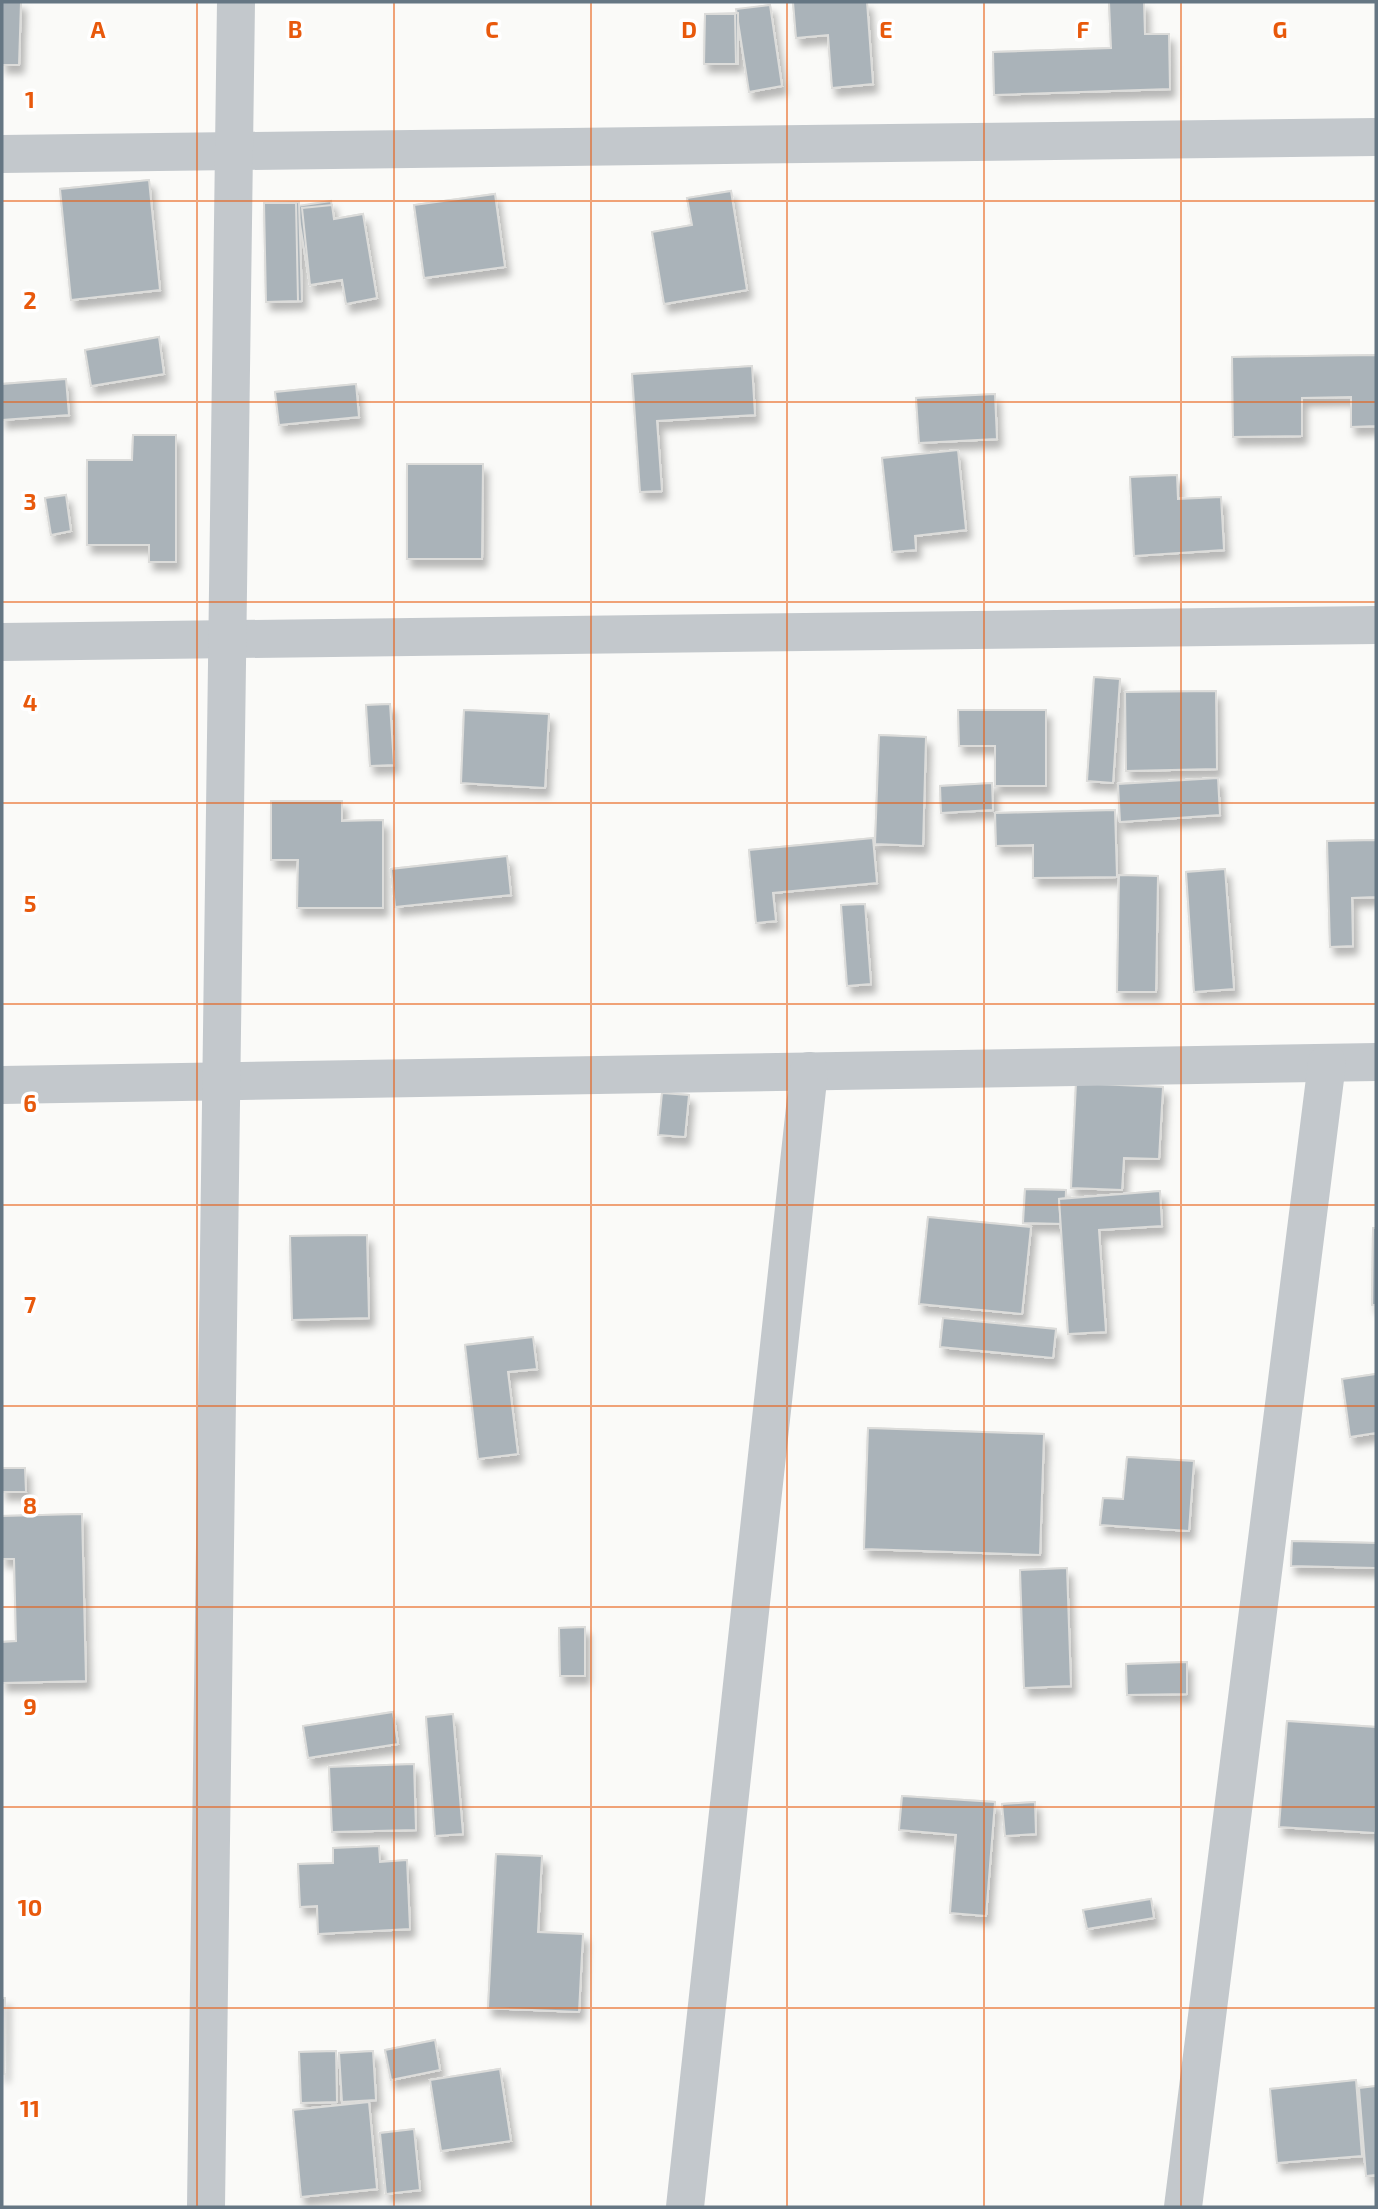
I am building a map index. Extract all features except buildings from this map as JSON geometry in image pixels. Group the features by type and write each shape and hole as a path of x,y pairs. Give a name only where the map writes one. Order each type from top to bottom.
{"street":[{"path":"206,2207 236,2"},
{"path":"2,155 1376,137"},
{"path":"2,642 1376,625"},
{"path":"1183,2207 1327,1062"},
{"path":"2,1085 1376,1062"},
{"path":"685,2207 809,1071"}]}
